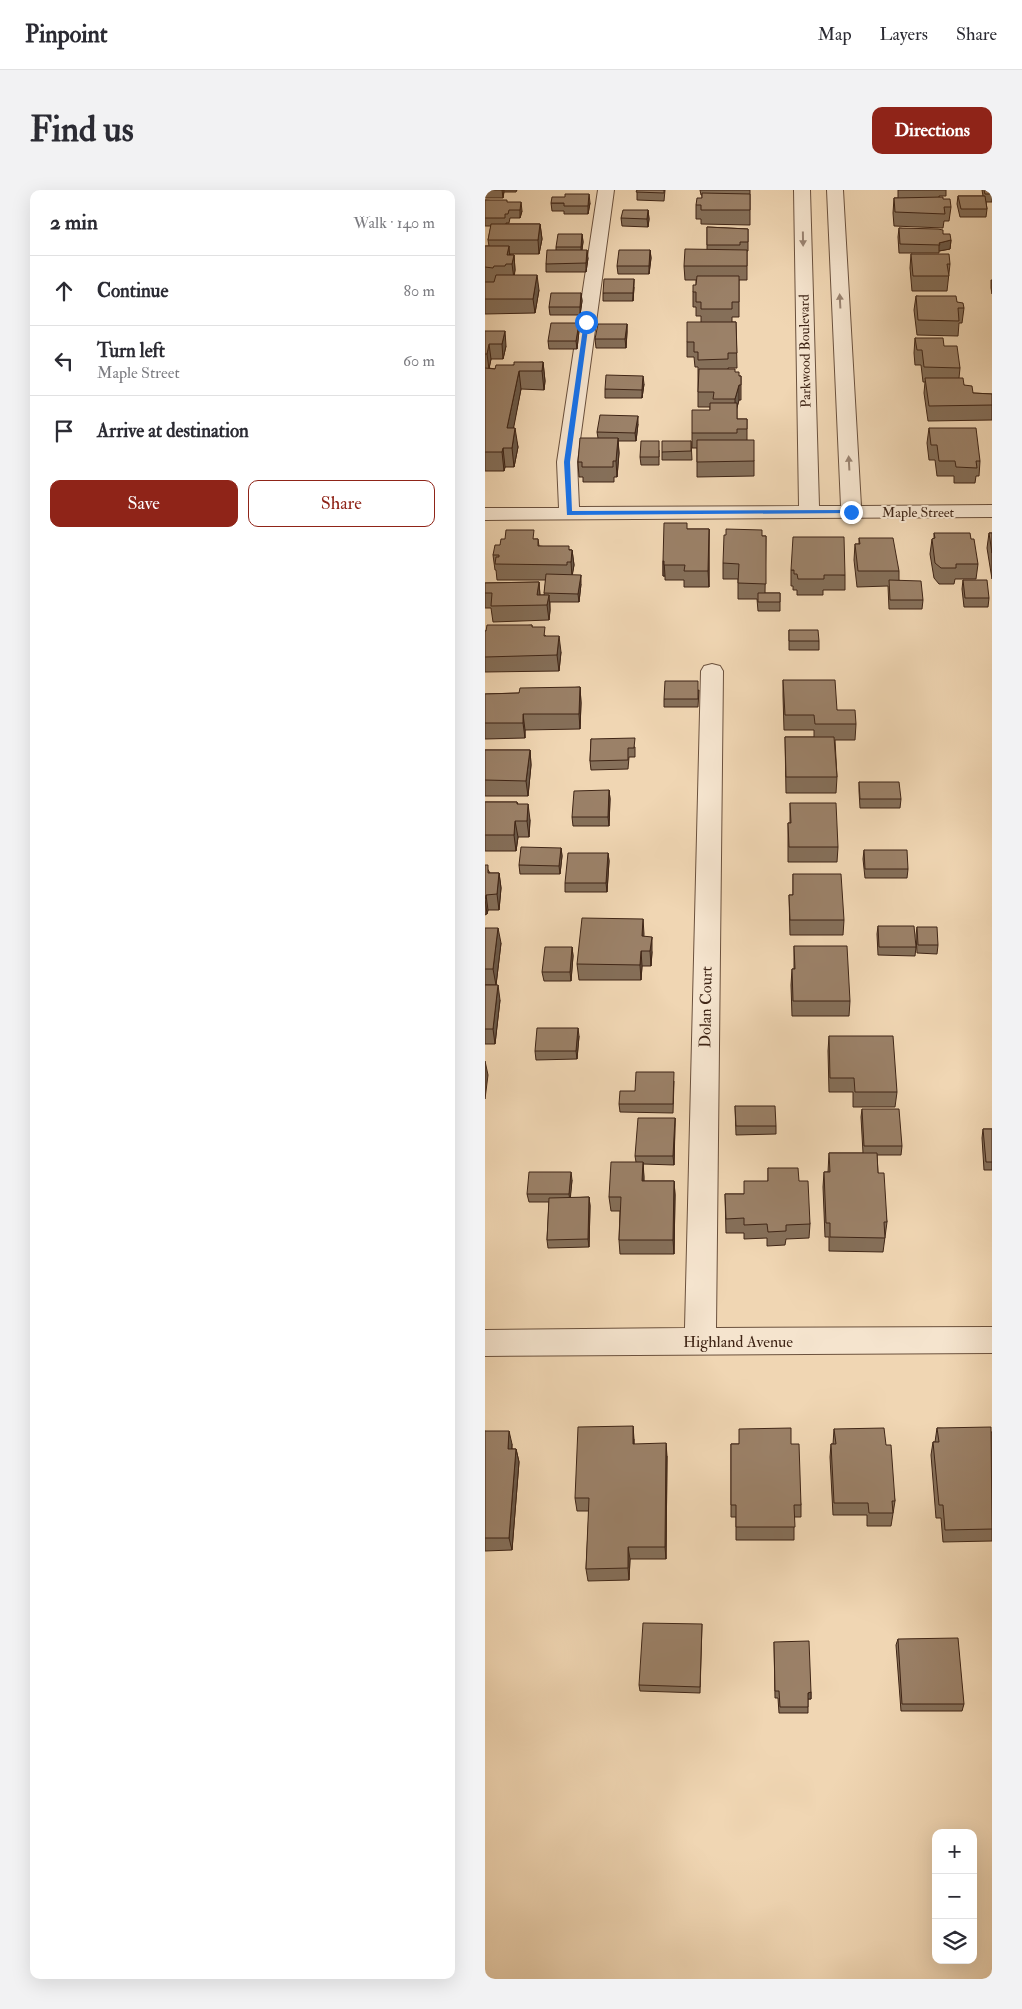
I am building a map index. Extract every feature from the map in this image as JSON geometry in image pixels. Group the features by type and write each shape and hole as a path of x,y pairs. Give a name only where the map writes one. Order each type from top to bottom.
{"street":[{"path":"569,513 567,462 606,190"},
{"name":"Parkwood Boulevard","path":"802,190 809,512"},
{"path":"835,190 851,512"},
{"name":"Maple Street","path":"485,514 992,511"},
{"name":"Dolan Court","path":"700,1342 712,671"},
{"name":"Highland Avenue","path":"485,1343 992,1340"}],"building":[{"path":"637,190 664,190 664,193 636,192"},
{"path":"984,190 992,190 992,194 985,194"},
{"path":"702,193 750,194 750,210 701,210 701,205 696,205 697,198 702,198"},
{"path":"565,194 589,194 588,206 564,206 564,203 551,203 552,197 565,197"},
{"path":"958,196 985,196 987,209 961,209"},
{"path":"943,197 943,199 950,199 951,207 944,207 945,214 895,212 894,198"},
{"path":"485,200 521,202 520,210 509,210 508,214 505,214 505,218 485,218"},
{"path":"623,210 648,210 647,219 621,218"},
{"path":"491,224 540,224 538,240 488,240"},
{"path":"707,227 748,229 748,242 740,242 740,245 707,245"},
{"path":"899,228 943,230 943,234 950,234 951,240 939,243 940,245 900,244"},
{"path":"558,234 582,234 581,247 556,247"},
{"path":"485,246 509,246 507,255 514,255 512,264 494,266 493,268 485,267"},
{"path":"685,249 747,250 747,266 684,266"},
{"path":"547,250 587,250 586,263 546,264"},
{"path":"619,250 650,250 649,266 617,266"},
{"path":"911,254 949,254 950,264 947,264 949,276 913,276"},
{"path":"496,275 537,275 533,299 485,299 485,282 494,282"},
{"path":"697,276 739,276 739,302 732,302 732,309 701,309 701,302 696,302 696,292 693,292 693,285 696,285"},
{"path":"604,279 634,279 633,293 603,293"},
{"path":"551,293 581,293 580,307 549,307"},
{"path":"916,296 956,296 957,302 963,303 964,308 958,308 959,321 918,320"},
{"path":"687,322 736,322 737,353 728,353 728,359 698,360 698,352 694,352 694,342 687,342"},
{"path":"551,323 579,323 576,341 548,341"},
{"path":"598,324 627,324 625,339 595,339"},
{"path":"485,331 505,331 502,344 489,344 487,354 485,354"},
{"path":"915,338 943,338 944,346 957,346 960,368 924,367 922,350 917,350"},
{"path":"514,362 543,362 542,371 519,371 507,428 515,428 512,448 503,448 502,452 485,452 485,368 495,369 496,365 514,365"},
{"path":"699,369 735,369 735,372 739,372 741,385 739,385 735,399 713,399 714,392 698,392"},
{"path":"606,375 643,376 642,390 605,389"},
{"path":"925,378 963,378 964,385 972,386 973,393 992,394 992,405 929,406"},
{"path":"710,403 737,403 737,419 747,419 747,429 737,429 737,433 692,433 692,410 710,410"},
{"path":"600,415 638,416 635,433 597,432"},
{"path":"929,428 976,428 980,461 976,461 977,468 956,467 955,461 939,461 937,445 931,445"},
{"path":"580,438 618,438 616,461 613,461 613,467 582,467 582,462 578,462"},
{"path":"697,440 754,440 754,461 697,462"},
{"path":"641,441 659,441 659,457 640,457"},
{"path":"662,441 691,441 691,451 662,452"},
{"path":"664,523 687,523 687,529 709,529 708,571 684,571 685,565 664,565"},
{"path":"726,529 762,530 762,536 766,536 766,584 738,583 739,564 723,563"},
{"path":"506,530 534,530 533,539 538,539 538,546 569,546 569,550 572,550 571,562 567,562 567,565 495,564 496,557 499,557 499,555 493,555 495,545 500,545 501,539 505,539"},
{"path":"934,533 970,533 971,539 974,539 978,564 956,564 956,568 941,568 935,563 932,539 935,538"},
{"path":"989,533 992,533 992,553"},
{"path":"793,537 844,537 845,575 824,575 824,579 798,579 797,574 794,574 794,570 791,570"},
{"path":"859,538 893,538 899,571 858,571 855,544 860,544"},
{"path":"546,574 581,575 578,594 544,593"},
{"path":"889,580 921,581 923,600 890,600"},
{"path":"963,580 987,580 989,598 965,598"},
{"path":"539,582 537,595 549,595 547,605 491,606 492,593 485,593 485,583"},
{"path":"758,593 780,593 780,602 758,602"},
{"path":"487,625 532,625 532,627 545,627 544,636 559,636 557,655 485,657 485,631"},
{"path":"789,630 818,630 819,641 789,641"},
{"path":"783,680 835,680 837,710 855,710 856,724 815,724 814,715 785,715"},
{"path":"665,681 698,681 698,699 664,699"},
{"path":"580,687 579,714 523,714 523,723 485,723 485,694 519,693 520,688"},
{"path":"785,737 834,737 837,777 786,777"},
{"path":"635,738 634,748 628,748 628,760 590,761 591,739"},
{"path":"485,750 530,750 526,781 485,780"},
{"path":"859,782 899,782 901,799 860,799"},
{"path":"609,790 608,817 572,817 574,791"},
{"path":"485,802 528,804 527,821 515,821 514,835 485,835"},
{"path":"790,803 836,803 838,847 789,847 788,823 791,823"},
{"path":"521,847 561,848 559,866 519,865"},
{"path":"864,850 907,850 908,869 865,869"},
{"path":"568,853 608,853 606,883 565,883"},
{"path":"485,865 488,865 488,873 499,873 497,894 486,895 485,899"},
{"path":"793,874 841,874 844,920 790,920 789,895 793,895"},
{"path":"582,918 643,919 642,936 652,937 650,951 641,951 640,965 577,964"},
{"path":"878,926 914,926 916,947 879,947"},
{"path":"917,927 937,927 938,945 918,945"},
{"path":"485,928 498,928 493,969 485,969"},
{"path":"794,946 847,946 850,1001 793,1001 792,969 795,969"},
{"path":"545,947 572,947 570,972 542,972"},
{"path":"485,985 498,985 493,1029 485,1029"},
{"path":"537,1028 578,1028 576,1051 535,1051"},
{"path":"829,1036 893,1036 897,1092 855,1092 854,1078 830,1078"},
{"path":"636,1072 674,1072 673,1104 619,1104 620,1091 635,1091"},
{"path":"735,1106 775,1106 776,1126 736,1126"},
{"path":"862,1109 899,1109 902,1146 864,1146"},
{"path":"638,1118 675,1118 673,1156 635,1156"},
{"path":"983,1129 992,1129 992,1162 986,1162"},
{"path":"829,1153 877,1153 878,1173 884,1173 887,1222 884,1222 885,1238 830,1237 830,1223 826,1223 824,1172 830,1172"},
{"path":"611,1162 643,1162 642,1181 674,1181 673,1240 619,1240 621,1197 609,1197"},
{"path":"768,1168 798,1168 799,1181 808,1181 810,1224 786,1225 786,1231 768,1232 767,1224 744,1225 744,1218 726,1219 725,1194 744,1194 744,1181 768,1181"},
{"path":"529,1172 571,1172 569,1194 527,1194"},
{"path":"589,1197 588,1239 547,1240 549,1198"},
{"path":"633,1426 633,1444 666,1443 665,1547 628,1547 628,1568 586,1569 589,1498 575,1498 578,1427"},
{"path":"991,1427 992,1529 945,1530 943,1505 939,1505 933,1442 939,1442 937,1428"},
{"path":"791,1428 791,1444 799,1444 801,1505 794,1505 795,1527 736,1527 736,1505 731,1505 731,1444 739,1444 739,1429"},
{"path":"884,1428 886,1445 891,1445 895,1501 892,1501 893,1513 869,1513 868,1503 834,1503 831,1444 836,1444 834,1429"},
{"path":"485,1431 509,1431 508,1449 516,1449 509,1538 485,1538"},
{"path":"643,1623 702,1624 700,1687 639,1685"},
{"path":"958,1638 964,1704 902,1704 898,1639"},
{"path":"809,1641 811,1692 808,1693 808,1707 780,1707 779,1691 775,1691 774,1642"}],"route":[{"path":"586,322 567,462 569,513 851,512"}]}
